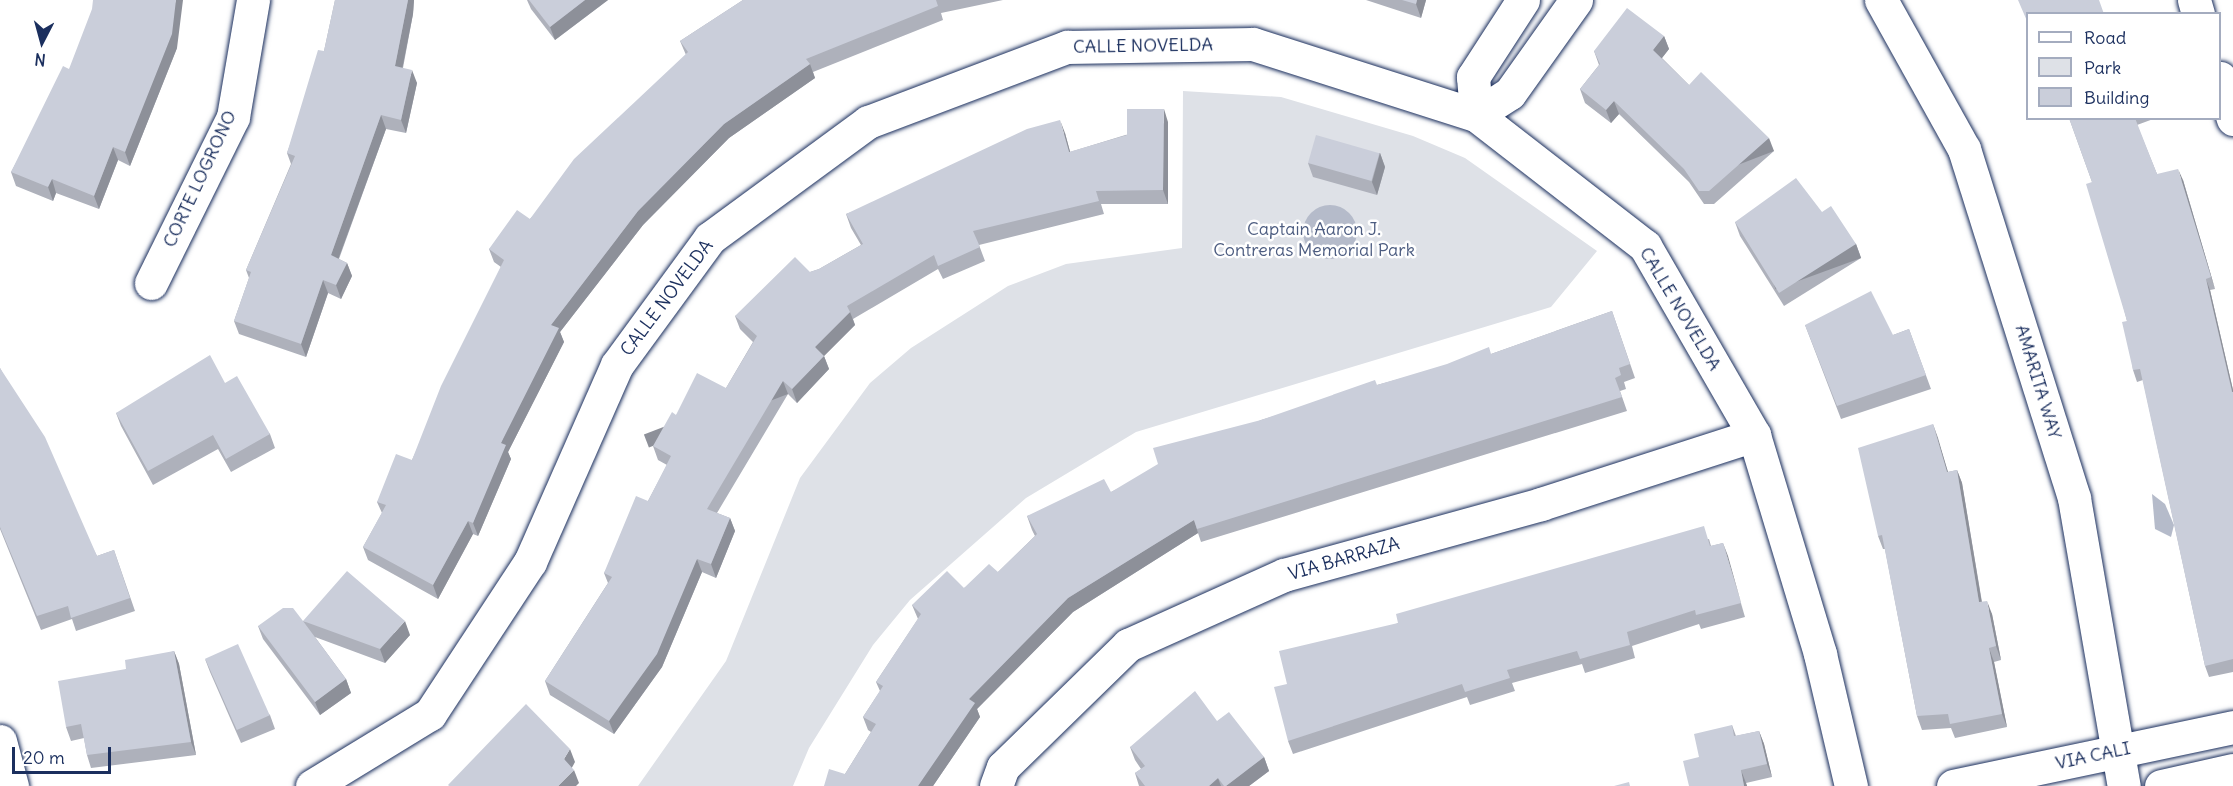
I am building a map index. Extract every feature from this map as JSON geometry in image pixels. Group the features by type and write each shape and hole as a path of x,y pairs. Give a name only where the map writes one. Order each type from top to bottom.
{"street":[{"name":"CORTE LOGRONO","path":"151,283 233,117 253,0"},
{"path":"1523,0 1473,77 1476,115 1510,93 1576,0"},
{"name":"AMARITA WAY","path":"1881,0 1964,149 2074,498 2124,786"},
{"name":"CALLE NOVELDA","path":"312,786 430,714 530,562 617,365 710,238 868,122 1067,47 1253,44 1476,115 1645,246 1754,435 1820,654 1851,786"},
{"path":"2221,81 2233,119"},
{"name":"VIA BARRAZA","path":"996,786 1003,767 1128,645 1284,575 1541,504 1754,435"},
{"name":"VIA CALI","path":"1953,786 2233,727"},
{"path":"0,741 12,786"},
{"path":"2161,786 2233,770"}],"green space":[{"name":"Captain Aaron J. Contreras Memorial Park","path":"1183,91 1281,97 1413,136 1465,158 1597,251 1551,307 1136,432 1026,498 910,600 873,645 809,748 793,786 638,786 726,661 800,478 870,383 911,348 1008,286 1066,264 1182,248"}],"water":[{"path":"1325,205 1335,205 1345,209 1353,217 1357,232 1353,247 1345,255 1335,259 1325,259 1315,255 1307,247 1303,237 1303,227 1307,217 1315,209"},
{"path":"2152,494 2165,504 2174,525 2171,537 2155,529"}],"building":[{"path":"93,0 176,0 172,34 125,152 113,147 94,196 52,179 48,187 11,172 63,66 69,69 92,9"},
{"path":"335,0 408,0 395,66 412,70 401,120 381,115 331,255 347,263 336,285 323,280 301,344 234,321 251,272 246,270 295,156 287,153 318,50 324,51"},
{"path":"529,0 585,0 550,27"},
{"path":"743,0 936,0 938,6 806,59 810,64 724,124 638,211 551,325 559,328 501,443 506,445 473,523 468,521 433,585 363,547 386,505 377,502 396,454 412,460 441,386 504,260 489,249 517,210 530,219 574,159 688,52 680,41"},
{"path":"1402,0 1417,0 1416,4"},
{"path":"2018,0 2099,0 2103,12 2026,12 2026,19"},
{"path":"1627,8 1664,36 1653,50 1689,85 1701,72 1769,138 1709,191 1699,191 1684,169 1614,101 1606,110 1580,89 1600,64 1594,51"},
{"path":"1127,109 1164,109 1163,190 1096,191 1099,201 973,231 980,247 938,266 934,255 847,306 850,312 815,347 824,356 792,389 783,381 707,509 730,518 711,564 697,559 657,654 609,721 545,681 612,577 604,573 636,496 648,501 671,456 653,446 672,412 676,415 697,373 726,388 757,336 735,316 795,257 810,272 819,269 863,244 846,214 1027,129 1060,120 1069,152 1127,135"},
{"path":"2070,120 2136,120 2157,174 2178,169 2211,277 2206,279 2233,392 2233,659 2205,666 2140,369 2133,370 2122,322 2127,321 2086,184 2092,182"},
{"path":"1316,135 1379,153 1371,181 1308,163"},
{"path":"1796,178 1822,212 1831,206 1856,244 1779,293 1735,222"},
{"path":"1871,291 1893,335 1909,329 1926,375 1837,406 1805,325"},
{"path":"1612,311 1630,364 1619,368 1621,375 1615,378 1622,397 1197,529 1194,520 1068,598 969,699 975,703 918,786 824,786 829,769 845,774 876,724 863,717 883,686 876,682 921,614 912,605 947,571 964,588 989,564 998,572 1037,534 1027,516 1104,479 1111,492 1158,464 1153,448 1261,420 1375,380 1377,385 1447,364 1489,347 1491,354"},
{"path":"210,355 225,383 237,376 270,434 226,459 213,435 148,471 116,413"},
{"path":"0,368 45,437 97,556 114,550 130,598 71,618 68,606 37,616 0,527"},
{"path":"1933,424 1947,472 1957,470 1979,602 1987,601 1996,646 1989,648 2002,714 1950,724 1948,714 1917,716 1882,535 1878,536 1858,448"},
{"path":"1704,526 1710,546 1723,543 1741,603 1696,615 1695,610 1627,632 1630,645 1580,659 1577,651 1507,670 1510,678 1465,692 1462,684 1288,741 1274,687 1287,684 1279,651 1398,623 1396,614"},
{"path":"347,571 405,621 380,649 303,621"},
{"path":"283,608 293,608 346,679 315,702 258,626"},
{"path":"238,644 270,715 237,730 205,659"},
{"path":"174,651 191,742 87,755 81,724 66,727 58,681 126,669 125,660"},
{"path":"1195,691 1217,721 1229,712 1264,757 1226,786 1218,778 1209,786 1145,786 1135,773 1145,766 1130,747"},
{"path":"526,704 570,749 564,759 574,770 558,786 449,786 448,785"},
{"path":"1732,725 1734,736 1759,731 1767,764 1741,770 1744,786 1689,786 1683,761 1699,757 1694,734"},
{"path":"1629,782 1630,786 1614,786"}]}
